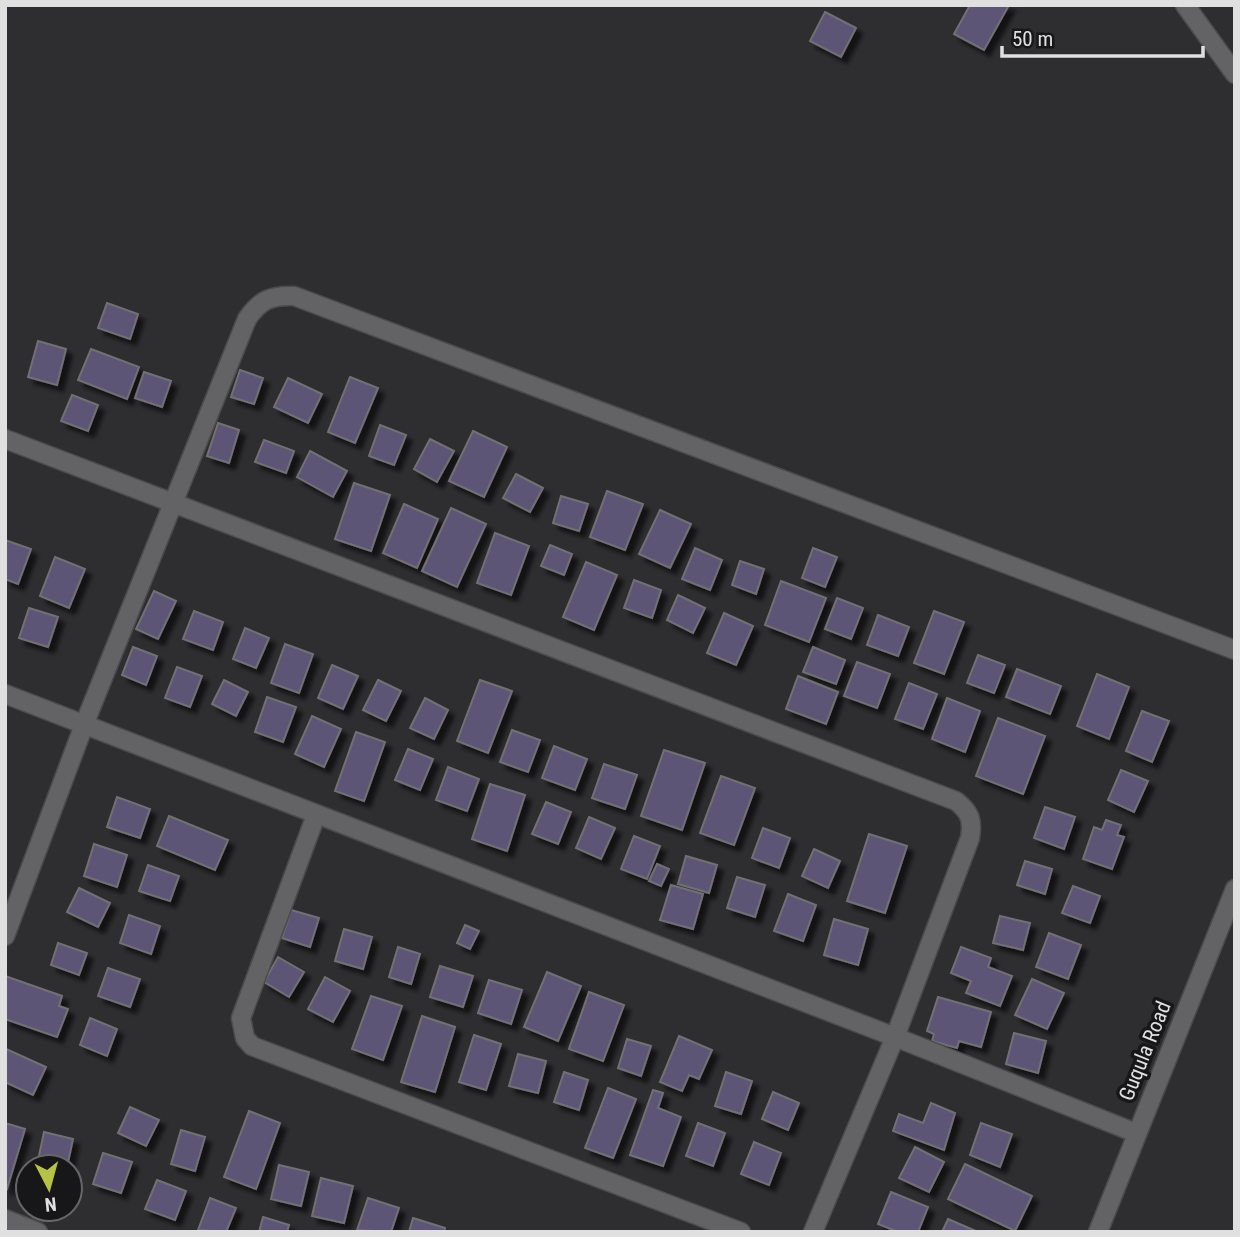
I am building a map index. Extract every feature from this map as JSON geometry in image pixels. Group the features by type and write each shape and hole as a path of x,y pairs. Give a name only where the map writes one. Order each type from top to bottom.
{"street":[{"path":"1185,5 1235,74"},
{"path":"5,936 84,725 247,319 265,299 277,295 294,296 1235,650"},
{"path":"5,439 956,801 968,810 972,824 970,838 895,1037 813,1232"},
{"path":"5,694 895,1037 1136,1133"},
{"path":"316,814 241,1018 245,1038 252,1046 741,1232"},
{"name":"Guqula Road","path":"1098,1232 1235,889"},
{"path":"5,1219 38,1232"}],"building":[{"path":"970,5 1009,5 984,50 954,34"},
{"path":"825,12 856,28 841,57 810,41"},
{"path":"107,303 138,314 130,339 98,328"},
{"path":"38,341 66,349 57,385 28,377"},
{"path":"91,349 139,367 127,399 78,380"},
{"path":"240,370 263,378 254,404 231,397"},
{"path":"144,372 171,381 162,407 135,398"},
{"path":"350,377 378,388 355,443 328,432"},
{"path":"288,378 322,394 308,423 274,407"},
{"path":"72,395 98,405 88,431 61,421"},
{"path":"218,423 239,430 229,463 207,456"},
{"path":"380,425 406,435 394,465 369,456"},
{"path":"473,431 507,447 484,497 449,481"},
{"path":"430,439 454,451 437,482 414,469"},
{"path":"264,440 294,451 286,473 255,462"},
{"path":"310,451 347,471 333,497 297,477"},
{"path":"516,474 543,488 530,512 503,498"},
{"path":"354,483 390,495 371,551 335,539"},
{"path":"607,491 643,504 625,550 590,537"},
{"path":"561,496 588,504 579,531 553,523"},
{"path":"404,504 438,519 417,568 383,553"},
{"path":"451,508 486,524 457,587 422,571"},
{"path":"660,510 691,524 670,568 639,554"},
{"path":"495,533 529,546 511,595 477,583"},
{"path":"5,540 31,549 18,584 5,579"},
{"path":"550,545 572,554 564,575 541,566"},
{"path":"695,548 722,560 710,590 682,579"},
{"path":"813,548 837,557 825,587 802,578"},
{"path":"55,557 85,569 69,608 40,596"},
{"path":"740,561 764,569 756,594 732,585"},
{"path":"586,562 617,575 594,630 563,617"},
{"path":"634,580 661,590 652,618 624,608"},
{"path":"781,581 826,598 809,642 765,625"},
{"path":"154,591 176,601 158,639 136,629"},
{"path":"678,595 705,608 693,633 667,620"},
{"path":"837,598 863,608 851,639 825,629"},
{"path":"29,608 58,617 48,647 19,638"},
{"path":"194,611 223,622 213,650 183,639"},
{"path":"934,611 964,622 944,674 914,663"},
{"path":"724,613 753,626 736,665 707,653"},
{"path":"878,615 909,627 898,656 867,645"},
{"path":"245,628 269,638 256,668 233,659"},
{"path":"285,644 313,654 299,693 271,683"},
{"path":"133,647 157,656 146,685 122,675"},
{"path":"813,647 845,660 836,684 803,672"},
{"path":"978,655 1005,665 994,693 967,683"},
{"path":"857,662 890,674 877,708 844,696"},
{"path":"332,665 358,676 343,709 318,698"},
{"path":"177,667 202,676 190,707 165,698"},
{"path":"1017,669 1061,686 1050,714 1006,697"},
{"path":"1097,674 1129,687 1109,739 1077,726"},
{"path":"798,676 838,692 826,724 786,709"},
{"path":"224,680 248,692 236,716 212,704"},
{"path":"378,680 401,691 386,721 363,710"},
{"path":"480,680 512,691 488,753 457,741"},
{"path":"909,683 937,694 923,729 895,719"},
{"path":"267,697 296,707 283,742 255,732"},
{"path":"425,698 448,710 434,739 410,728"},
{"path":"947,698 980,711 965,752 932,739"},
{"path":"1142,711 1169,721 1152,762 1126,751"},
{"path":"312,716 341,729 324,767 295,754"},
{"path":"998,718 1045,736 1023,794 976,776"},
{"path":"512,730 540,740 528,772 500,762"},
{"path":"356,732 385,742 364,801 335,791"},
{"path":"554,746 587,759 575,790 542,778"},
{"path":"408,749 433,759 420,790 395,780"},
{"path":"664,750 705,763 682,830 641,816"},
{"path":"604,764 637,775 625,809 592,798"},
{"path":"448,767 479,779 467,811 436,800"},
{"path":"1121,770 1148,781 1134,812 1108,800"},
{"path":"721,776 755,788 734,845 700,833"},
{"path":"490,784 525,795 507,851 472,839"},
{"path":"117,797 150,809 140,838 107,827"},
{"path":"546,802 571,812 558,844 532,834"},
{"path":"1045,807 1075,817 1064,849 1034,838"},
{"path":"169,816 228,840 215,870 157,846"},
{"path":"589,817 615,828 601,859 576,848"},
{"path":"1106,820 1121,825 1117,835 1124,837 1112,869 1083,859 1094,827 1102,830"},
{"path":"763,828 790,838 779,868 752,858"},
{"path":"869,834 907,846 885,913 847,901"},
{"path":"634,836 660,846 647,879 621,869"},
{"path":"94,844 127,855 117,887 84,876"},
{"path":"814,849 840,861 828,888 802,876"},
{"path":"686,856 717,865 709,893 678,884"},
{"path":"1025,861 1052,869 1045,894 1017,885"},
{"path":"657,864 669,869 661,886 649,881"},
{"path":"148,865 179,876 170,901 139,891"},
{"path":"737,877 765,885 755,917 727,908"},
{"path":"671,885 703,894 693,929 660,920"},
{"path":"1073,886 1100,896 1090,923 1062,913"},
{"path":"79,888 110,903 98,927 67,912"},
{"path":"788,894 816,905 803,941 774,931"},
{"path":"291,910 319,918 310,947 282,938"},
{"path":"129,915 160,926 151,954 120,943"},
{"path":"1000,916 1030,923 1023,950 993,943"},
{"path":"834,919 868,929 858,965 824,955"},
{"path":"465,925 479,931 470,949 457,943"},
{"path":"344,929 372,937 363,969 335,961"},
{"path":"1049,933 1081,945 1068,979 1036,967"},
{"path":"58,943 87,953 79,975 51,965"},
{"path":"398,947 420,954 411,984 389,977"},
{"path":"961,947 991,958 988,967 1012,976 1000,1006 966,993 971,981 951,973"},
{"path":"278,957 304,972 289,997 264,982"},
{"path":"440,966 473,976 463,1007 430,997"},
{"path":"108,968 140,979 130,1007 98,996"},
{"path":"547,972 581,986 558,1041 524,1027"},
{"path":"5,976 62,996 59,1006 68,1009 57,1037 5,1019"},
{"path":"325,977 350,991 333,1022 308,1009"},
{"path":"1032,979 1064,993 1047,1029 1015,1015"},
{"path":"489,980 522,990 511,1024 478,1013"},
{"path":"589,992 624,1005 603,1061 569,1049"},
{"path":"371,996 402,1006 383,1060 352,1049"},
{"path":"938,997 991,1012 981,1047 959,1041 957,1048 932,1041 934,1034 927,1031"},
{"path":"422,1016 455,1027 435,1092 401,1082"},
{"path":"90,1018 117,1029 107,1056 80,1045"},
{"path":"1014,1033 1046,1041 1038,1073 1006,1064"},
{"path":"474,1035 501,1044 486,1090 459,1082"},
{"path":"679,1036 712,1050 699,1079 689,1075 682,1091 660,1082"},
{"path":"627,1039 651,1046 641,1076 618,1068"},
{"path":"6,1049 46,1067 33,1095 5,1082"},
{"path":"518,1054 546,1061 538,1093 509,1086"},
{"path":"564,1072 588,1080 579,1110 554,1102"},
{"path":"726,1072 752,1081 741,1114 715,1106"},
{"path":"608,1088 636,1099 613,1158 585,1148"},
{"path":"653,1090 663,1093 658,1108 681,1117 663,1166 630,1155"},
{"path":"773,1092 799,1103 788,1130 762,1119"},
{"path":"931,1103 955,1113 944,1150 893,1131 899,1114 923,1123"},
{"path":"130,1107 159,1120 146,1146 118,1133"},
{"path":"249,1111 280,1123 256,1189 224,1177"},
{"path":"5,1123 25,1129 18,1153 14,1153 14,1166 7,1189"},
{"path":"698,1123 725,1133 713,1166 686,1156"},
{"path":"981,1123 1012,1134 1000,1167 970,1155"},
{"path":"181,1130 205,1137 195,1171 171,1164"},
{"path":"44,1132 73,1139 70,1153 40,1153"},
{"path":"754,1142 781,1153 769,1185 741,1174"},
{"path":"915,1147 944,1162 929,1192 899,1178"},
{"path":"103,1153 132,1162 121,1193 93,1184"},
{"path":"965,1164 1032,1196 1015,1231 948,1199"},
{"path":"279,1165 309,1172 301,1206 271,1199"},
{"path":"321,1178 353,1186 344,1223 312,1216"},
{"path":"157,1180 186,1191 175,1220 145,1209"},
{"path":"891,1192 928,1207 918,1232 898,1232 878,1224"},
{"path":"210,1198 236,1208 226,1232 198,1230"},
{"path":"368,1198 399,1208 391,1232 357,1230"},
{"path":"263,1217 289,1225 287,1232 259,1232"},
{"path":"413,1218 445,1228 444,1232 409,1232"},
{"path":"948,1219 978,1232 942,1232"}]}
